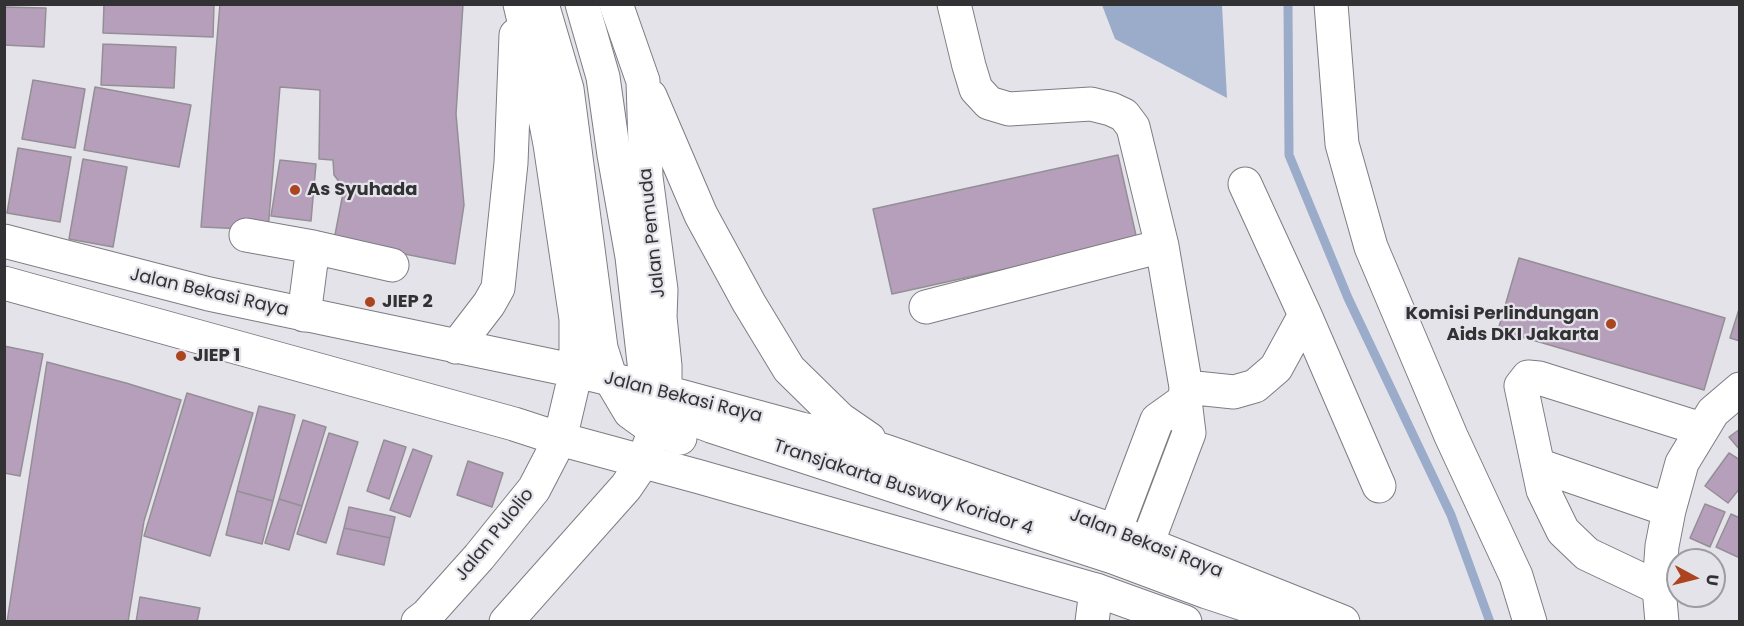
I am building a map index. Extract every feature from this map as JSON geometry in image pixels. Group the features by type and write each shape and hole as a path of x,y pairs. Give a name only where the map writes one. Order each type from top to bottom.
{"main road":[{"path":"456,347 489,304 498,288 511,164 519,4"},
{"path":"519,4 536,72 550,144 576,319 576,371 560,439"},
{"path":"542,4 567,89 601,348 611,380"},
{"path":"582,4 603,77 614,155 657,404"},
{"name":"Jalan Pemuda","path":"616,4 644,81 646,177 661,290 660,316 665,366 643,462"},
{"path":"954,4 976,89 989,103 1009,109 1091,105 1111,109 1124,115 1134,127 1162,246 1190,433 1147,544"},
{"path":"1331,4 1342,144 1371,247 1451,436 1516,576 1530,621"},
{"path":"644,81 701,215 749,303 789,369 840,419 888,452"},
{"path":"1245,184 1379,486"},
{"path":"246,235 393,265"},
{"name":"Jalan Bekasi Raya","path":"4,241 209,294 576,371 611,380 657,404 843,438 1115,531 1343,621"},
{"path":"926,307 1162,246"},
{"path":"304,315 313,247"},
{"path":"50,296 60,256"},
{"path":"4,283 643,462 1094,606 1169,619"},
{"path":"1115,531 1157,420 1185,393 1234,392 1255,386 1276,368 1305,315"},
{"path":"1659,588 1587,554 1563,531 1544,490 1521,386 1528,377 1539,378 1701,429"},
{"path":"1662,621 1659,588 1662,546 1682,463 1713,412 1740,389"},
{"name":"Transjakarta Busway Koridor 4","path":"657,404 1225,621"},
{"name":"Transjakarta Busway Koridor 4","path":"657,404 711,426 1298,621"},
{"name":"Jalan Pulolio","path":"426,619 534,489 560,439"},
{"path":"506,621 626,487 643,462"},
{"path":"1538,465 1670,510"}],"water":[{"path":"1102,5 1222,5 1227,98 1115,39"}],"building":[{"path":"104,4 214,4 213,37 103,33"},
{"path":"220,4 463,4 456,114 464,205 455,264 334,240 344,188 334,175 333,160 319,159 320,90 280,87 268,230 201,227"},
{"path":"4,7 46,8 44,47 4,45"},
{"path":"103,44 176,47 174,88 101,85"},
{"path":"33,80 85,89 75,148 22,139"},
{"path":"95,87 191,105 179,167 84,150"},
{"path":"18,148 71,157 60,222 7,213"},
{"path":"1118,155 1137,240 892,294 873,209"},
{"path":"83,159 127,167 113,247 69,239"},
{"name":"As Syuhada","path":"280,160 316,164 311,221 271,216"},
{"name":"Komisi Perlindungan Aids DKI Jakarta","path":"1519,258 1725,318 1704,390 1498,330"},
{"path":"1740,306 1740,341 1730,338"},
{"path":"4,346 43,354 20,476 4,473"},
{"path":"47,362 181,400 144,521 128,622 7,622"},
{"path":"187,393 253,413 210,556 144,536"},
{"path":"259,406 295,415 273,501 237,491"},
{"path":"303,420 326,427 302,506 279,499"},
{"path":"1740,429 1740,450 1729,437"},
{"path":"329,433 358,442 326,543 297,534"},
{"path":"384,440 406,447 389,499 367,491"},
{"path":"413,449 432,456 410,517 390,510"},
{"path":"1729,453 1740,460 1740,488 1728,503 1705,486"},
{"path":"468,461 503,473 492,507 457,495"},
{"path":"237,491 273,501 262,544 226,535"},
{"path":"279,499 302,506 289,550 265,543"},
{"path":"1705,504 1725,512 1710,547 1690,538"},
{"path":"349,507 395,517 390,538 344,528"},
{"path":"1731,514 1740,518 1740,558 1726,552 1726,548 1716,547"},
{"path":"344,528 390,538 384,565 337,554"},
{"path":"140,597 200,608 197,622 136,622"}],"waterway":[{"path":"1288,4 1289,155 1348,298 1451,515 1490,622"}],"place":[{"name":"As Syuhada","path":"295,190"},
{"name":"JIEP 2","path":"370,302"},
{"name":"Komisi Perlindungan Aids DKI Jakarta","path":"1611,324"},
{"name":"JIEP 1","path":"181,356"}]}
